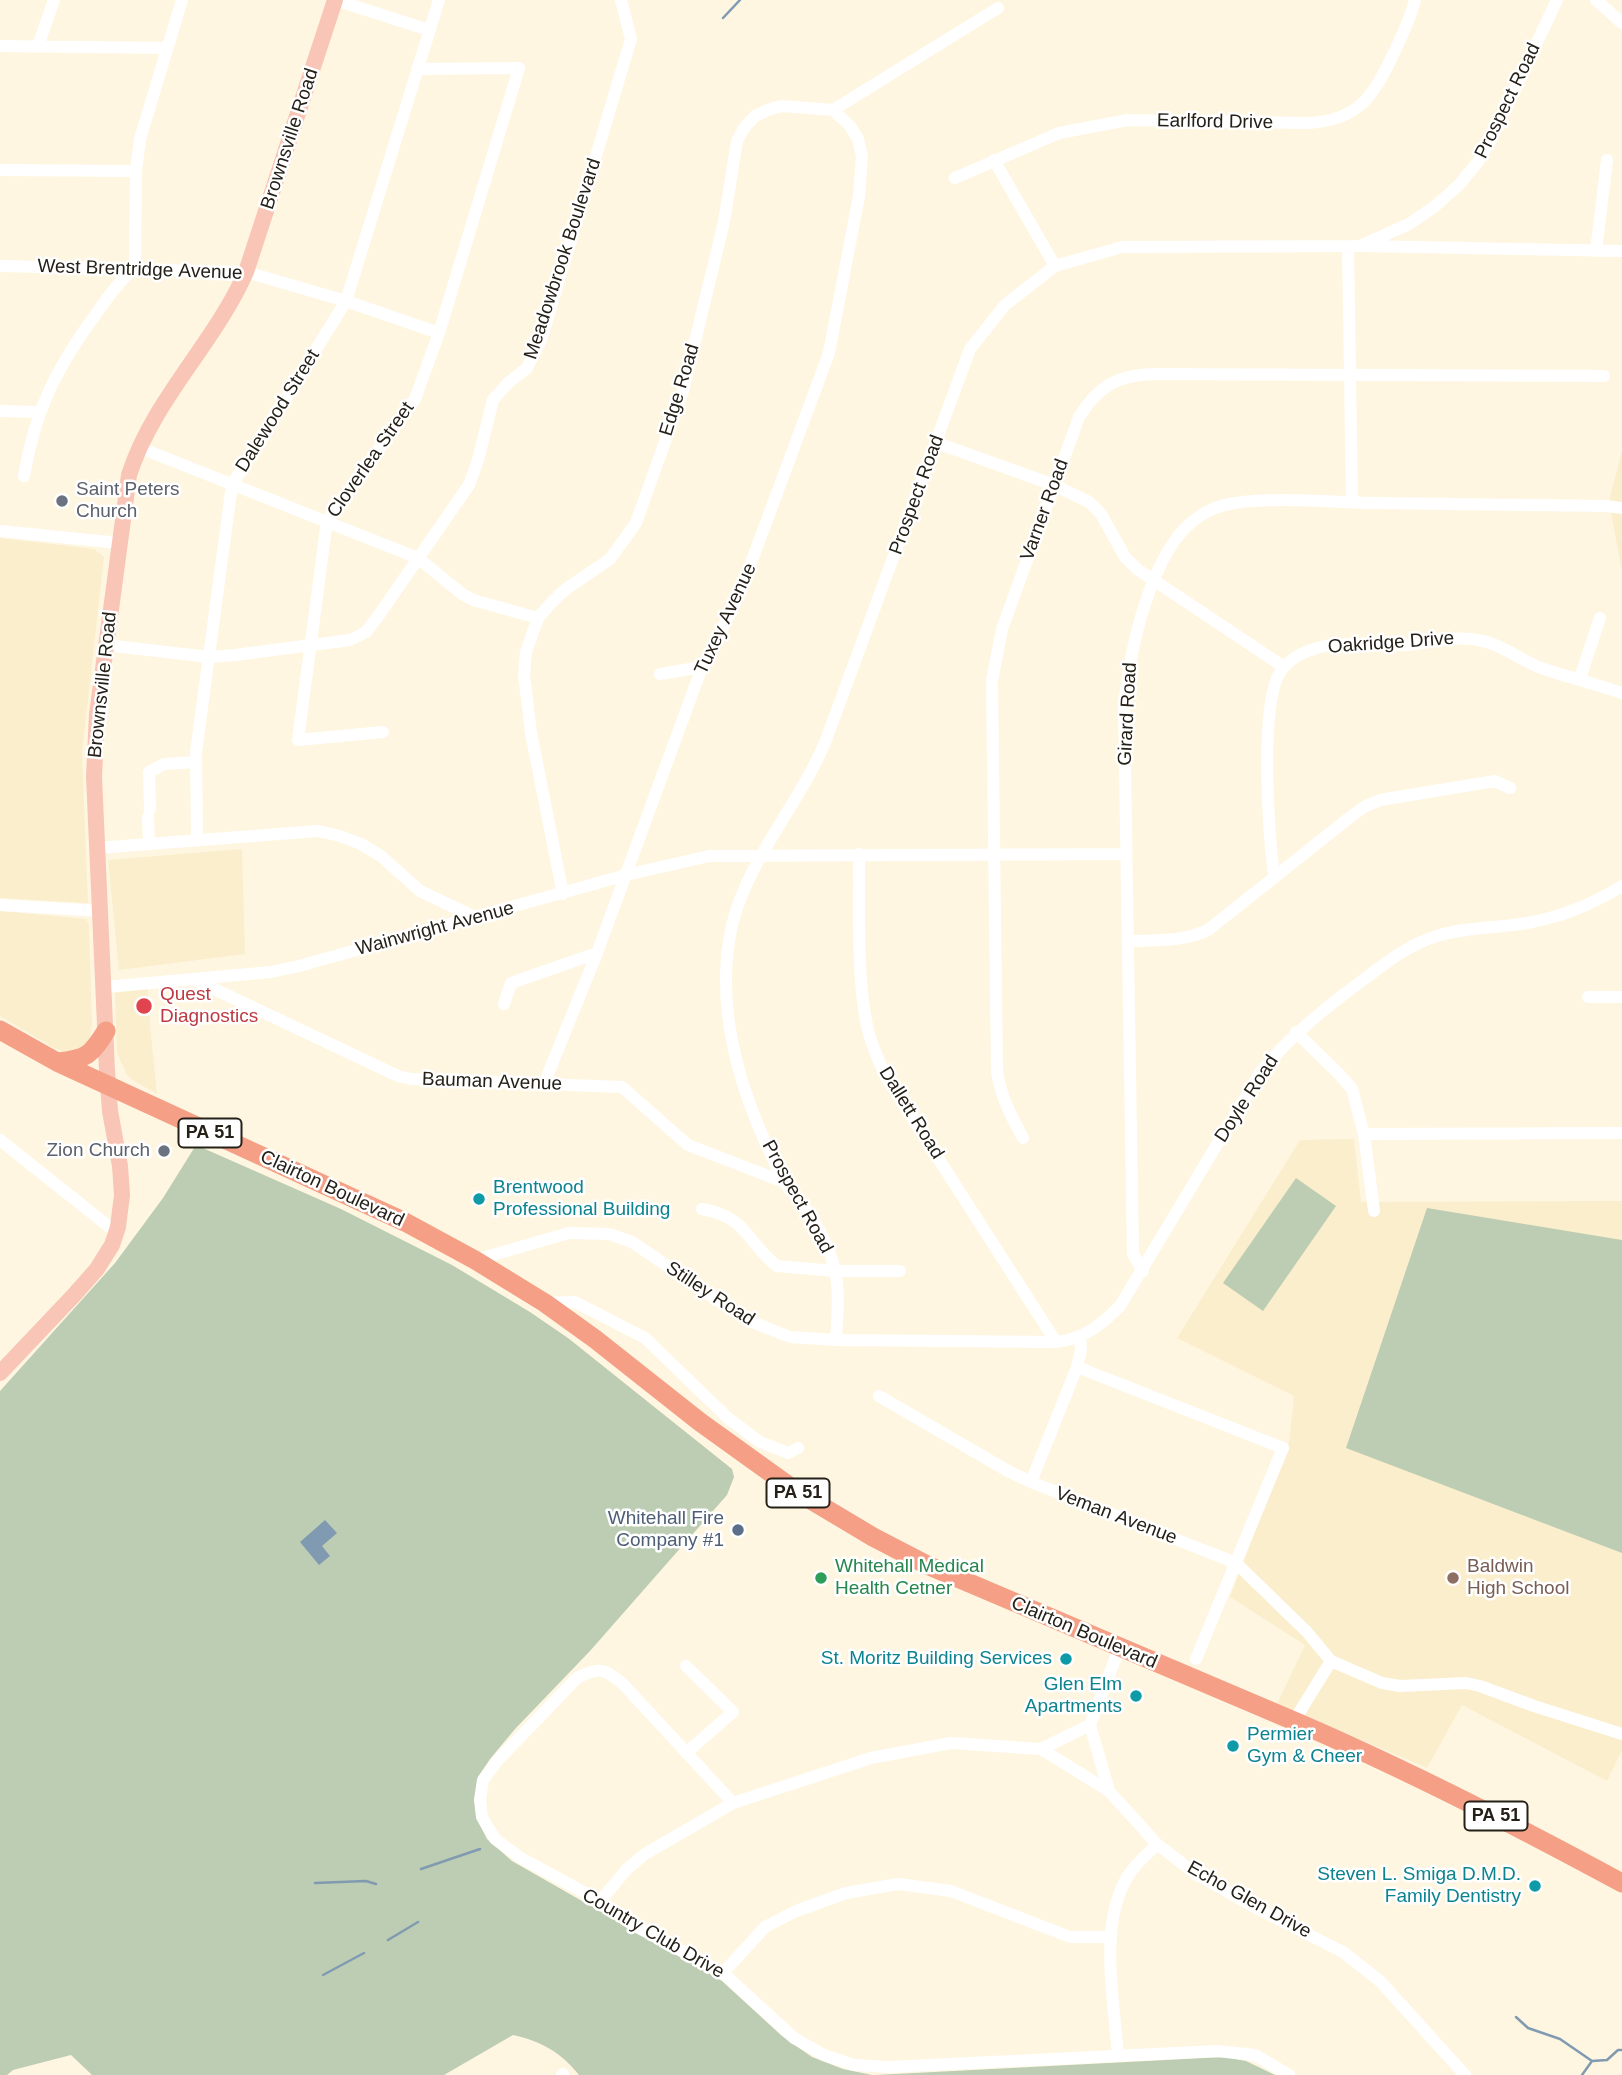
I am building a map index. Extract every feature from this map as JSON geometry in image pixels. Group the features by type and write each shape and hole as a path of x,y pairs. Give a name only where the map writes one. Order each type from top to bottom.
{"highway":[{"name":"Clairton Boulevard","path":"0,1030 57,1062 405,1222 475,1260 545,1303 595,1339 756,1464 830,1512 927,1565 1294,1721 1471,1804 1622,1883"},
{"path":"57,1062 77,1060 89,1054 106,1031"}],"main road":[{"name":"Brownsville Road","path":"0,1373 97,1269 113,1245 117,1233 122,1195 108,1085 94,776 97,714 128,475 138,447 168,396 232,303 246,272 335,0"}],"street":[{"path":"38,46 54,0"},
{"path":"24,476 30,440 52,382 121,279 135,268 136,172 140,139 182,0"},
{"path":"335,0 429,30"},
{"name":"Dalewood Street","path":"197,839 196,762 232,485 346,301 439,0"},
{"name":"Meadowbrook Boulevard","path":"106,645 209,657 350,640 366,632 469,485 494,400 508,383 527,368 534,355 631,38 621,0"},
{"name":"Earlford Drive","path":"955,178 1059,133 1128,120 1307,124 1345,116 1362,104 1377,88 1410,20 1415,0"},
{"name":"Prospect Road","path":"836,1340 838,1290 828,1247 814,1221 784,1182 747,1098 730,1033 726,995 727,957 740,898 762,854 818,759 970,349 1005,305 1055,266 1122,247 1354,247 1409,224 1459,185 1477,163 1491,140 1557,0"},
{"path":"1596,0 1622,23"},
{"path":"833,110 998,8"},
{"path":"0,46 167,48"},
{"name":"Cloverlea Street","path":"383,732 298,740 327,521 415,399 439,333 519,68 417,69"},
{"name":"Edge Road","path":"563,894 531,733 524,674 526,652 538,618 566,589 610,559 636,523 683,391 724,222 737,141 744,128 755,117 780,106 833,110"},
{"name":"Tuxey Avenue","path":"544,1084 597,953 702,667 738,598 829,352 859,196 862,156 858,139 850,126 833,110"},
{"path":"993,160 1055,266"},
{"path":"1596,251 1607,160"},
{"path":"0,170 136,172"},
{"path":"1352,502 1350,376 1354,247 1622,251"},
{"name":"West Brentridge Avenue","path":"0,267 246,272 346,301 439,333"},
{"name":"Varner Road","path":"1023,1138 1006,1106 997,1072 992,681 1002,629 1079,417 1101,388 1132,375 1151,374 1604,376"},
{"path":"0,411 39,412"},
{"path":"937,443 1054,485 1089,502 1101,514 1125,556 1137,569 1284,667 1276,680 1268,716 1270,847 1274,876"},
{"path":"138,447 418,558 473,600 538,618"},
{"name":"Girard Road","path":"1143,1271 1133,1254 1124,709 1130,655 1154,582 1172,542 1197,517 1214,507 1257,502 1622,508"},
{"path":"0,531 119,543"},
{"path":"1580,678 1600,618"},
{"name":"Oakridge Drive","path":"1284,667 1298,656 1323,646 1408,645 1461,638 1482,640 1541,667 1622,693"},
{"path":"660,674 702,667"},
{"path":"149,843 149,772 164,764 196,762"},
{"path":"1129,941 1180,939 1208,930 1349,817 1380,800 1495,781 1510,788"},
{"path":"97,848 318,831 361,844 382,856 420,891 477,918"},
{"name":"Dallett Road","path":"859,854 862,996 874,1051 886,1077 1056,1342"},
{"name":"Wainwright Avenue","path":"105,987 271,972 299,966 626,875 709,856 1126,854"},
{"name":"Doyle Road","path":"1080,1336 1093,1330 1121,1307 1254,1082 1296,1032 1389,960 1422,941 1440,934 1527,923 1558,916 1583,907 1622,886"},
{"path":"0,905 101,911"},
{"path":"504,1004 511,983 597,953"},
{"name":"Bauman Avenue","path":"193,979 398,1076 411,1079 622,1087 688,1145 784,1182"},
{"path":"1588,997 1622,997"},
{"path":"1296,1032 1352,1090 1364,1134 1374,1211"},
{"path":"1364,1134 1622,1133"},
{"path":"0,1140 117,1233"},
{"path":"702,1209 736,1221 777,1266 835,1271 900,1271"},
{"name":"Stilley Road","path":"475,1260 569,1233 609,1234 632,1242 747,1320 790,1337 836,1340 1056,1342 1080,1336"},
{"name":"Clairton Boulevard","path":"545,1303 575,1302 645,1338 696,1390 760,1442 788,1453 798,1448"},
{"path":"1031,1482 1077,1367 1081,1350 1080,1336"},
{"path":"1077,1367 1283,1448 1196,1659"},
{"name":"Veman Avenue","path":"879,1396 1031,1482 1236,1563 1307,1632 1331,1661"},
{"path":"1109,1791 1090,1725 1119,1648"},
{"path":"1294,1721 1331,1661 1382,1683 1400,1686 1466,1683 1480,1686 1622,1734"},
{"path":"686,1753 733,1713 687,1666"},
{"name":"Country Club Drive","path":"733,1803 623,1684 607,1671 592,1670 577,1678 498,1760 483,1780 480,1800 482,1817 495,1839 521,1858 600,1901 637,1927 723,1973 794,2038 824,2055 854,2065 890,2067 1217,2052 1255,2055 1289,2075"},
{"path":"1041,1749 1090,1725"},
{"name":"Echo Glen Drive","path":"600,1901 627,1868 645,1854 733,1803 871,1758 951,1743 1041,1749 1109,1791 1157,1844 1196,1874 1343,1952 1380,1981 1465,2075"},
{"path":"1118,2055 1110,1937 1115,1905 1129,1875 1157,1844"},
{"path":"723,1973 765,1927 796,1911 846,1893 898,1884 951,1891 1070,1937 1110,1937"}],"shaded area":[{"path":"1622,451 1622,572 1609,501"},
{"path":"0,538 94,549 104,557 82,753 88,903 0,898"},
{"path":"242,849 245,954 119,970 108,860"},
{"path":"0,911 86,919 89,926 92,1024 89,1044 71,1055 0,1016"},
{"path":"148,989 157,1094 127,1075 117,1053 115,993"},
{"path":"1354,1139 1361,1202 1622,1201 1622,1750 1607,1781 1462,1705 1427,1768 1277,1704 1305,1645 1230,1597 1289,1443 1294,1396 1177,1338 1300,1140"}],"green space":[{"path":"196,1145 341,1209 452,1265 530,1312 568,1338 732,1469 734,1477 727,1495 590,1651 490,1759 478,1777 478,1821 487,1839 512,1861 722,1981 782,2036 812,2057 843,2069 872,2075 579,2075 550,2049 513,2035 444,2075 92,2075 71,2055 0,2075 0,1391 115,1263 163,1198"},
{"path":"1296,1178 1336,1206 1263,1311 1223,1283"},
{"path":"1427,1208 1622,1240 1622,1553 1346,1448"},
{"path":"1224,2057 1246,2061 1275,2075 876,2075"}],"water":[{"path":"325,1520 337,1533 322,1546 330,1556 319,1565 300,1542"}],"waterway":[{"path":"723,18 740,0"},
{"path":"421,1869 480,1849"},
{"path":"315,1883 366,1881 376,1884"},
{"path":"388,1940 418,1922"},
{"path":"323,1975 364,1953"},
{"path":"1516,2017 1528,2028 1560,2039 1592,2061"},
{"path":"1582,2075 1592,2061 1607,2060 1618,2050 1622,2050"}],"place":[{"name":"Saint Peters Church","path":"62,501"},
{"name":"Quest Diagnostics","path":"144,1006"},
{"name":"Zion Church","path":"164,1151"},
{"name":"Brentwood Professional Building","path":"479,1199"},
{"name":"Whitehall Fire Company #1","path":"738,1530"},
{"name":"Whitehall Medical Health Cetner","path":"821,1578"},
{"name":"Baldwin High School","path":"1453,1578"},
{"name":"St. Moritz Building Services","path":"1066,1659"},
{"name":"Glen Elm Apartments","path":"1136,1696"},
{"name":"Permier Gym & Cheer","path":"1233,1746"},
{"name":"Steven L. Smiga D.M.D. Family Dentistry","path":"1535,1886"}]}
